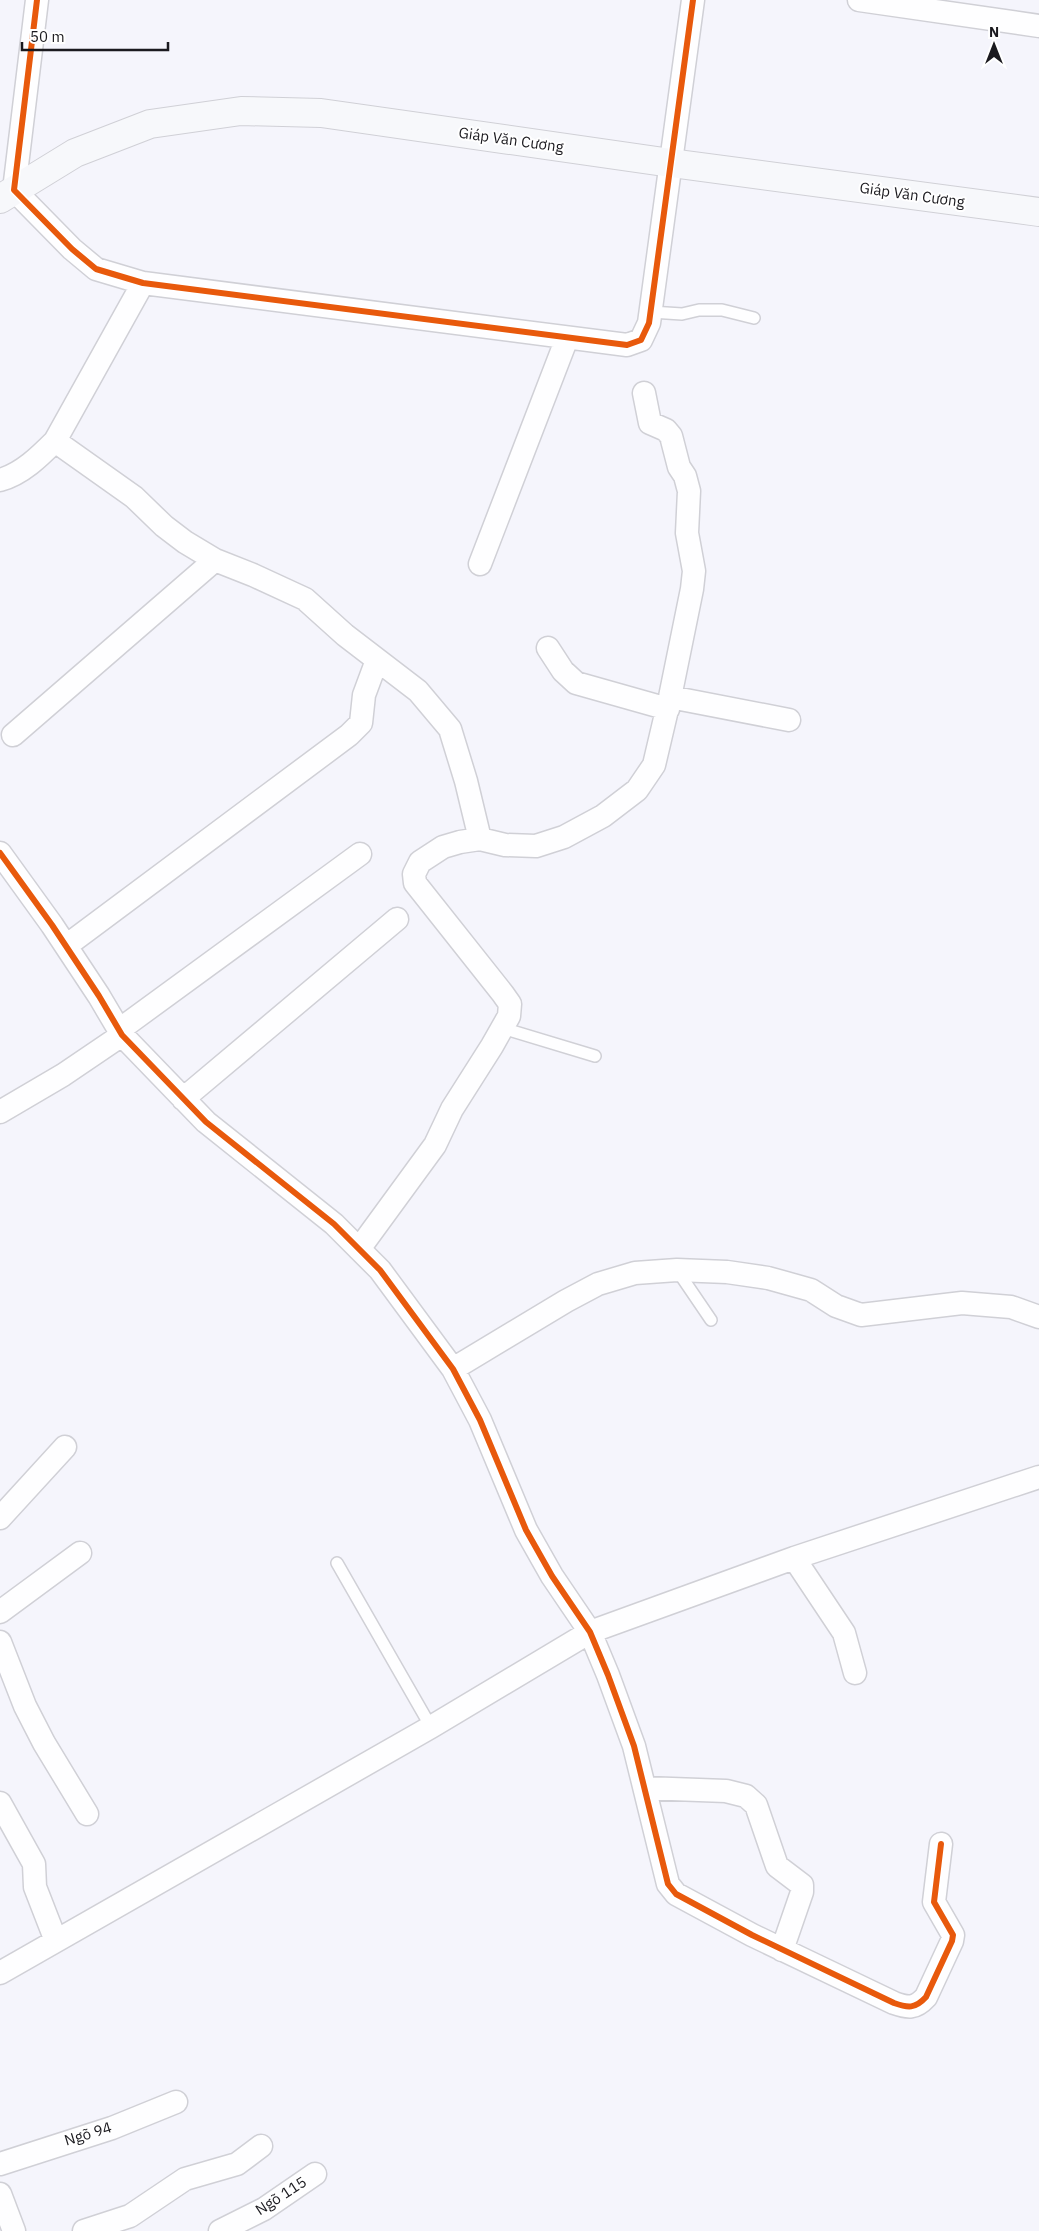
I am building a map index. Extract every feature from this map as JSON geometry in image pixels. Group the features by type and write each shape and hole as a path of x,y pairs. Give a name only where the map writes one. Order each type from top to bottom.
{"street":[{"path":"37,0 7,194 96,269 143,283 627,346 641,340 651,312 693,0"},
{"path":"858,0 1039,26"},
{"name":"Giáp Văn Cương","path":"7,194 74,153 150,124 241,111 321,113 671,163 1039,212"},
{"path":"0,480 36,460 55,441 143,283"},
{"path":"480,564 567,338"},
{"path":"359,1249 435,1145 452,1109 509,1016 510,1004 415,883 414,874 420,862 443,847 460,842 480,839 504,845 536,846 564,837 603,816 637,790 654,765 669,703 694,571 687,533 689,491 685,476 679,467 672,436 666,430 656,427 650,422 644,393"},
{"path":"55,441 134,497 171,532 216,560 305,599 377,660 418,691 450,729 466,781 480,839"},
{"path":"14,735 216,560"},
{"path":"548,648 563,671 576,683 669,703 789,720"},
{"path":"66,946 349,734 361,723 368,678 377,660"},
{"path":"0,853 66,946 120,1032 206,1122 334,1224 380,1270 454,1369 480,1420 526,1530 552,1576 590,1632 623,1712 645,1788 668,1884 676,1894 782,1950 894,2003 910,2008 919,2005 926,1997 952,1941 953,1935 934,1902 941,1844"},
{"path":"0,1112 63,1075 360,854"},
{"path":"183,1099 397,919"},
{"path":"454,1369 566,1301 598,1284 635,1273 677,1270 727,1272 768,1278 811,1290 836,1306 861,1315 962,1303 1011,1306 1039,1318"},
{"path":"0,1518 65,1447"},
{"path":"0,1973 431,1727 590,1632 794,1558 1039,1477"},
{"path":"0,1612 80,1553"},
{"path":"794,1558 844,1633 855,1673"},
{"path":"0,1642 25,1706 44,1743 87,1814"},
{"path":"645,1788 726,1791 746,1796 756,1805 777,1866 802,1885 802,1892 782,1950"},
{"path":"0,1803 34,1864 35,1887 56,1941"},
{"name":"Ngõ 94","path":"0,2164 112,2128 176,2102"},
{"path":"84,2231 130,2216 185,2179 237,2164 261,2146"},
{"name":"Ngõ 115","path":"220,2231 264,2209 315,2174"},
{"path":"0,2194 14,2231"}],"lane":[{"path":"651,312 682,314 699,310 722,310 754,318"},
{"path":"502,1028 595,1056"},
{"path":"677,1270 711,1320"},
{"path":"337,1563 431,1727"}],"cycle path":[{"path":"37,0 14,190 72,249 96,269 143,283 627,345 641,340 649,323 693,0"},
{"path":"0,853 52,925 99,996 122,1035 206,1122 334,1224 380,1270 453,1369 480,1420 526,1530 552,1576 590,1632 634,1746 668,1884 676,1894 752,1935 894,2003 911,2006 918,2004 926,1997 952,1941 953,1935 934,1902 941,1844"}]}
